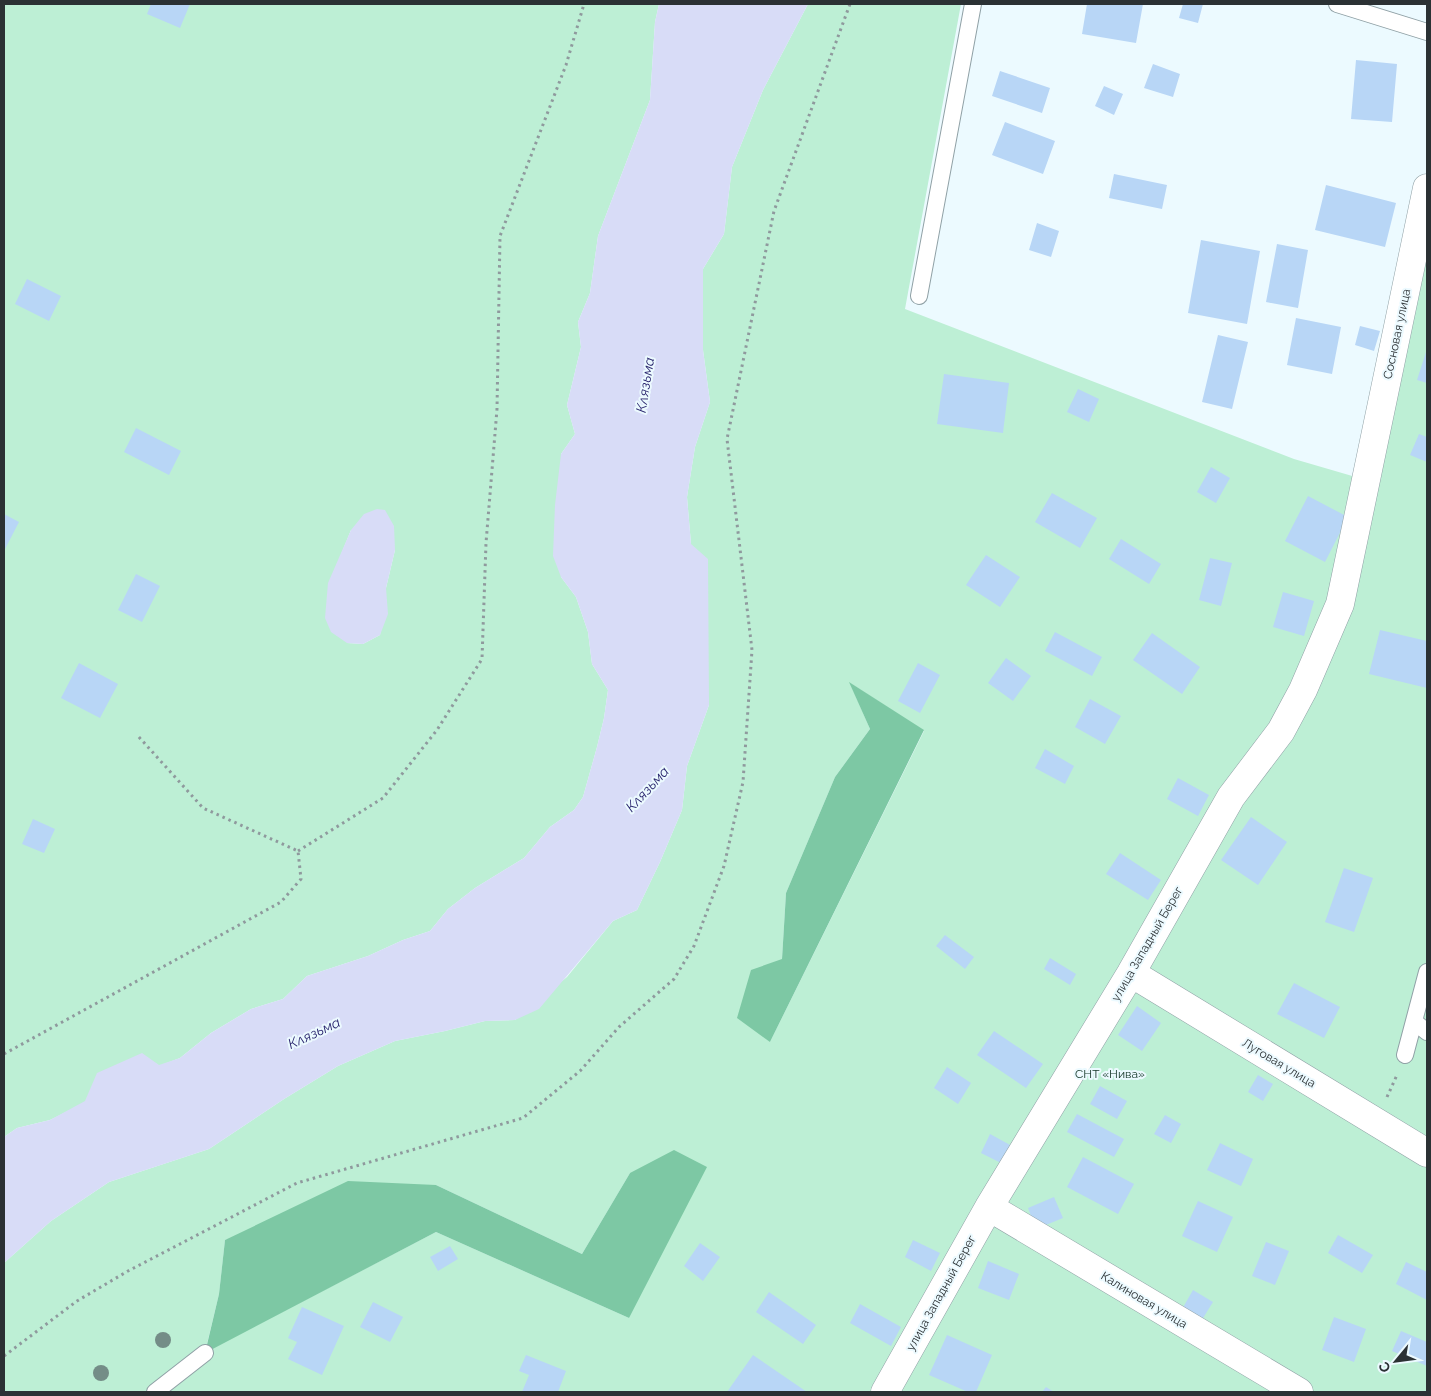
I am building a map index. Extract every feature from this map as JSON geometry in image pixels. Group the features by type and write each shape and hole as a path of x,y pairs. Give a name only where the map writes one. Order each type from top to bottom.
{"street":[{"name":"Сосновая улица","path":"1366,480 1427,188"},
{"name":"улица Западный Берег","path":"885,1392 989,1207 1131,973 1231,797 1281,731 1303,690 1340,604 1366,480"},
{"name":"Луговая улица","path":"1131,973 1427,1153"},
{"name":"Калиновая улица","path":"989,1207 1298,1392"}],"lane":[{"path":"919,296 974,4"},
{"path":"1338,4 1427,32"},
{"path":"1405,1055 1421,1027 1427,972"},
{"path":"155,1392 205,1353"}],"path":[{"path":"298,851 383,798 437,730 482,659 486,543 497,408 500,236 566,65 584,4"},
{"path":"4,1356 77,1301 297,1183 523,1118 580,1071 620,1027 674,979 694,946 724,866 743,782 752,650 728,439 774,211 850,4"},
{"path":"138,736 203,808 298,851"},
{"path":"4,1054 281,902 301,879 298,851"},
{"path":"1376,1122 1405,1055"}],"green space":[{"path":"4,4 659,4 655,22 650,100 598,236 590,293 578,322 581,347 567,405 575,434 561,454 561,577 576,597 588,632 592,664 608,690 604,718 583,797 574,810 550,827 524,858 475,888 448,909 430,931 403,940 368,956 307,976 283,999 251,1009 211,1033 180,1058 159,1066 50,1120 17,1128 4,1137","holes":["351,530 395,550 386,588 380,635 363,644 347,643 340,557"]},
{"name":"СНТ «Нива»","path":"808,4 961,4 905,309 1294,459 1366,480 1427,188 1427,1392 4,1392 4,1263 51,1221 109,1182 209,1149 338,1066 395,1041 485,1021 515,1020 567,977 613,921 637,910 682,810 687,766 709,705 687,497 695,447 710,402 703,350 703,269 724,234 732,167 763,90","holes":["850,683 924,731 770,1042 782,959 786,893 835,777 870,729","630,1173 629,1318 436,1232 205,1352 219,1294 225,1240 436,1185 582,1254"]},
{"path":"849,682 924,730 770,1042 737,1018 751,970 782,959 786,893 835,777 870,729"},
{"path":"674,1150 707,1167 629,1318 436,1232 205,1353 219,1294 225,1240 348,1181 436,1185 582,1254 630,1173"}],"water":[{"name":"Клязьма","path":"659,4 808,4 763,90 732,167 724,234 703,269 703,350 710,402 695,447 687,497 691,544 708,559 709,705 687,766 682,810 637,910 613,921 539,1009 515,1020 485,1021 395,1041 338,1066 209,1149 109,1182 51,1221 4,1263 4,1137 17,1128 50,1120 85,1101 97,1073 142,1053 159,1065 180,1058 211,1033 251,1009 283,999 307,976 368,956 403,940 430,931 448,909 475,888 524,858 550,827 574,810 583,797 604,718 608,690 592,664 588,632 576,597 561,577 553,556 555,505 561,454 575,434 567,405 581,347 578,322 590,293 598,236 650,100 655,22"},
{"path":"377,509 385,510 394,526 395,550 386,588 388,614 380,635 363,644 347,643 331,632 325,618 328,583 351,530 364,514"}],"building":[{"path":"151,4 190,4 180,28 147,14"},
{"path":"1087,4 1143,4 1136,43 1082,34"},
{"path":"1183,4 1203,4 1198,23 1179,18"},
{"path":"1356,60 1397,64 1392,122 1351,119"},
{"path":"1153,64 1180,74 1173,97 1144,88"},
{"path":"1000,71 1050,88 1042,113 992,96"},
{"path":"1104,86 1123,94 1114,115 1095,106"},
{"path":"1005,122 1055,141 1043,174 992,155"},
{"path":"1114,174 1167,185 1162,209 1109,198"},
{"path":"1326,185 1396,203 1385,247 1315,230"},
{"path":"1037,223 1059,231 1051,257 1029,250"},
{"path":"1201,240 1260,251 1247,324 1188,313"},
{"path":"1277,244 1308,250 1298,308 1266,302"},
{"path":"27,279 61,296 49,321 15,304"},
{"path":"1296,318 1341,327 1332,374 1287,365"},
{"path":"1360,326 1380,331 1374,351 1355,345"},
{"path":"1218,335 1248,342 1232,409 1202,402"},
{"path":"1427,349 1427,383 1417,380"},
{"path":"944,374 1009,383 1003,433 937,424"},
{"path":"1078,389 1099,399 1089,422 1067,412"},
{"path":"136,428 181,451 169,475 124,452"},
{"path":"1419,434 1427,437 1427,462 1410,455"},
{"path":"1211,467 1230,478 1216,503 1197,492"},
{"path":"1052,493 1097,518 1080,548 1035,522"},
{"path":"1308,496 1348,517 1325,562 1285,541"},
{"path":"4,514 19,522 4,551"},
{"path":"1121,539 1161,564 1149,584 1109,559"},
{"path":"986,555 1020,577 1000,607 966,585"},
{"path":"1210,558 1232,563 1221,606 1199,600"},
{"path":"136,574 160,586 142,622 118,610"},
{"path":"1283,592 1314,601 1304,636 1273,627"},
{"path":"1380,630 1427,641 1427,688 1369,674"},
{"path":"1055,632 1102,657 1092,676 1045,651"},
{"path":"1152,633 1200,667 1182,694 1133,660"},
{"path":"1006,658 1031,676 1013,701 988,683"},
{"path":"79,663 118,684 100,718 61,698"},
{"path":"918,663 940,675 920,713 898,701"},
{"path":"1090,699 1121,716 1105,744 1075,727"},
{"path":"1045,749 1074,766 1065,784 1035,768"},
{"path":"1178,778 1209,795 1198,816 1167,799"},
{"path":"1251,817 1287,842 1258,885 1221,860"},
{"path":"33,819 55,829 44,853 22,844"},
{"path":"1120,853 1161,880 1148,900 1106,874"},
{"path":"1344,868 1373,878 1354,932 1325,922"},
{"path":"945,935 974,957 965,969 936,946"},
{"path":"1050,958 1076,974 1070,985 1044,969"},
{"path":"1294,983 1340,1007 1324,1038 1277,1014"},
{"path":"1137,1006 1161,1023 1142,1051 1118,1035"},
{"path":"994,1031 1043,1064 1026,1088 977,1055"},
{"path":"947,1067 971,1083 958,1104 934,1088"},
{"path":"1258,1075 1273,1084 1263,1101 1248,1092"},
{"path":"1100,1086 1127,1101 1117,1119 1090,1104"},
{"path":"1077,1114 1124,1139 1114,1157 1067,1132"},
{"path":"1165,1115 1181,1124 1171,1143 1154,1134"},
{"path":"990,1134 1012,1146 1003,1164 981,1153"},
{"path":"1220,1143 1253,1159 1241,1186 1207,1170"},
{"path":"1083,1157 1134,1184 1118,1214 1067,1187"},
{"path":"1054,1197 1063,1218 1036,1229 1028,1208"},
{"path":"1198,1201 1233,1217 1217,1252 1182,1236"},
{"path":"1338,1235 1373,1255 1362,1273 1328,1253"},
{"path":"913,1240 940,1253 931,1271 905,1257"},
{"path":"1266,1242 1289,1251 1275,1285 1252,1276"},
{"path":"700,1243 720,1257 703,1281 684,1266"},
{"path":"450,1246 458,1259 438,1271 430,1257"},
{"path":"988,1261 1019,1274 1009,1300 978,1288"},
{"path":"1406,1262 1427,1272 1427,1300 1396,1284"},
{"path":"1193,1290 1213,1302 1200,1323 1181,1311"},
{"path":"769,1292 816,1325 803,1344 756,1312"},
{"path":"373,1302 403,1317 390,1342 360,1327"},
{"path":"860,1304 901,1327 891,1346 850,1323"},
{"path":"302,1307 344,1326 322,1375 288,1359 297,1342 288,1338"},
{"path":"1334,1317 1366,1329 1354,1362 1322,1350"},
{"path":"1401,1331 1427,1342 1427,1366 1392,1351"},
{"path":"947,1335 992,1355 976,1392 968,1392 929,1375"},
{"path":"526,1355 566,1371 558,1392 522,1392 529,1375 519,1371"},
{"path":"753,1355 807,1392 727,1392"},
{"path":"1046,1387 1054,1392 1042,1392"}]}
